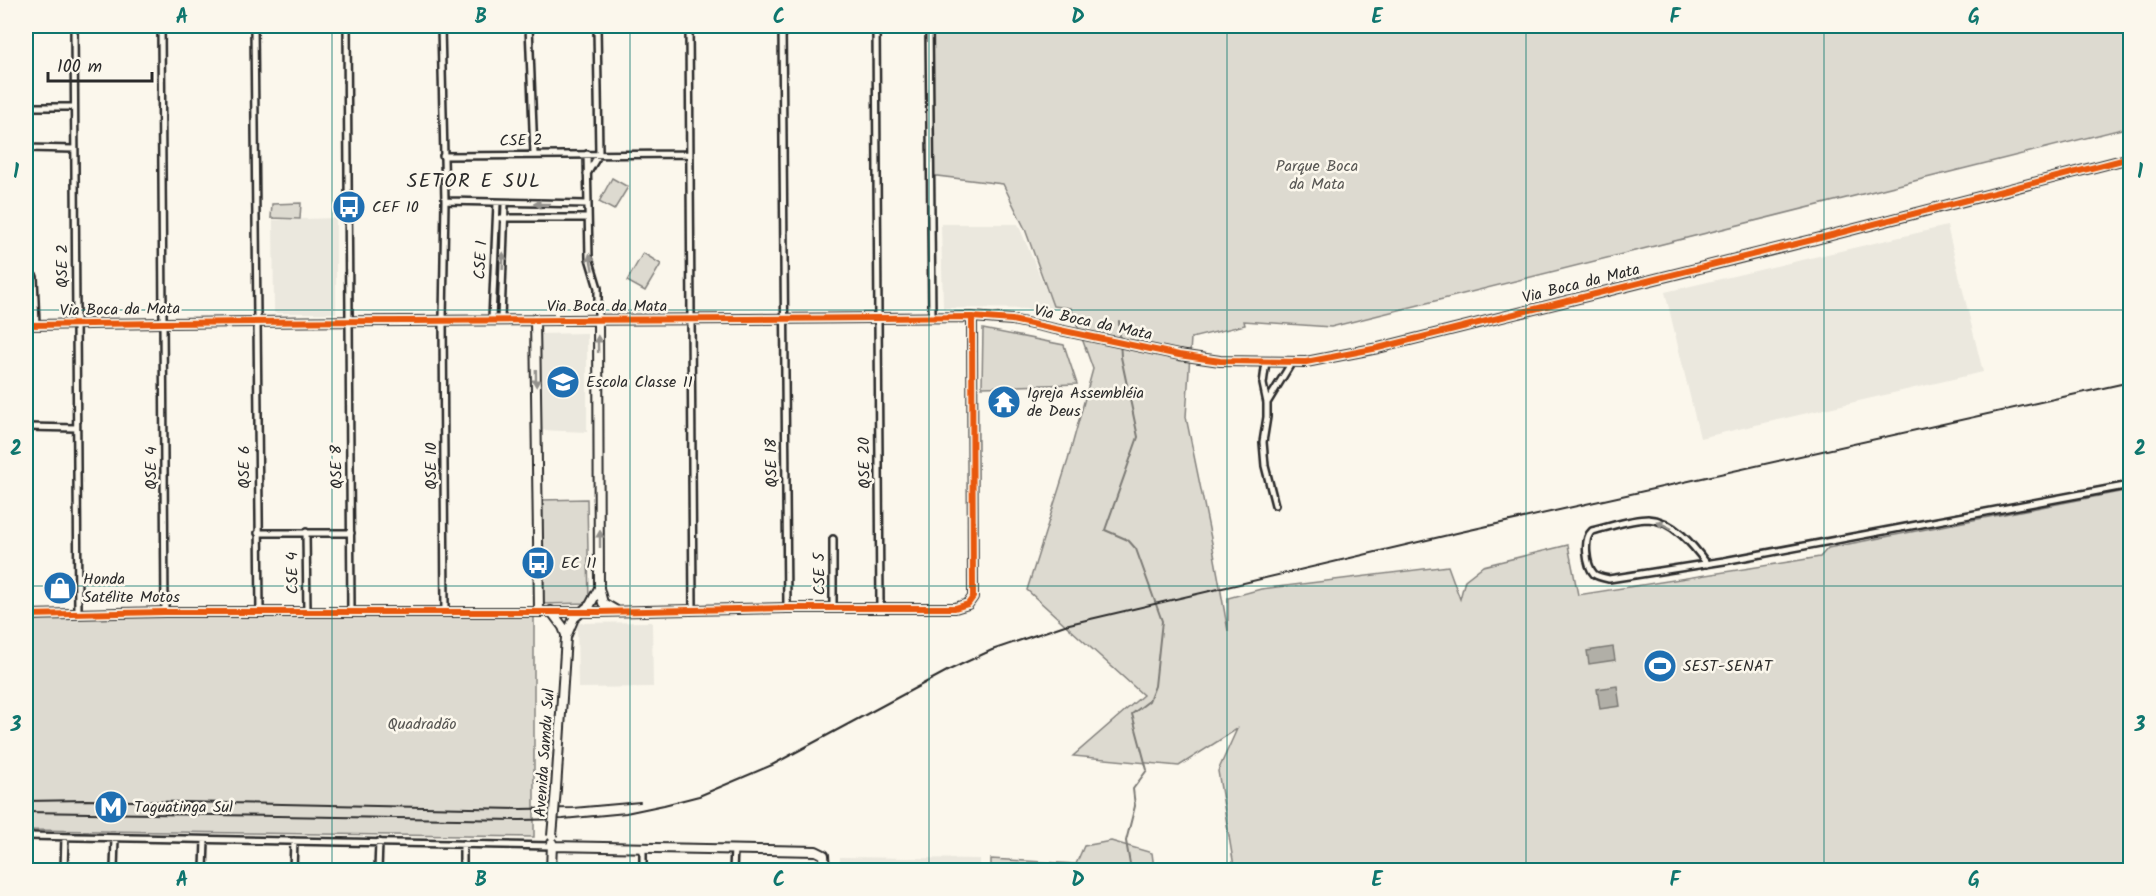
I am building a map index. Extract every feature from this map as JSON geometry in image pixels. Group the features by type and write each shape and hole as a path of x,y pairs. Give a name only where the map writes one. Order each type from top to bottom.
{"street":[{"name":"QSE 2","path":"74,26 78,613"},
{"name":"QSE 4","path":"161,26 165,612"},
{"name":"QSE 6","path":"254,26 260,612"},
{"name":"QSE 8","path":"347,26 351,612"},
{"name":"QSE 10","path":"441,26 445,201 443,320 445,612"},
{"path":"529,26 534,154"},
{"path":"587,174 599,154 597,26"},
{"path":"689,26 693,609"},
{"name":"QSE 18","path":"782,26 787,608"},
{"name":"QSE 20","path":"876,26 880,608"},
{"path":"929,26 933,317"},
{"path":"26,107 74,107"},
{"path":"26,148 74,149"},
{"path":"587,154 589,258 598,288 599,588 603,603 617,611"},
{"name":"CSE 2","path":"443,156 690,154"},
{"name":"Via Boca da Mata","path":"26,325 496,319 691,320 972,317 1012,320 1179,355 1220,361 1306,362 1378,348 2130,158"},
{"path":"445,201 496,204 587,204"},
{"name":"CSE 1","path":"496,204 496,319"},
{"name":"CSE 1","path":"496,319 505,204"},
{"path":"496,218 588,218"},
{"path":"34,277 36,325"},
{"path":"26,615 165,612 582,612 787,608 960,608 968,604 973,597 972,317"},
{"path":"536,319 539,611"},
{"path":"1266,362 1263,384 1267,403 1263,442 1264,465 1275,505"},
{"path":"1267,403 1292,362"},
{"path":"26,427 76,428"},
{"path":"1707,564 1690,541 1659,521 1649,519 1592,531 1586,537 1591,569 1598,576 1609,579 1707,564 2130,485"},
{"name":"CSE 4","path":"306,532 307,613"},
{"path":"258,533 351,533"},
{"name":"CSE 5","path":"833,539 834,608"},
{"name":"Avenida Samdu Sul","path":"551,870 566,637 572,621 595,598 599,588"},
{"path":"551,611 563,627 566,637"},
{"path":"26,836 816,851 825,858 825,870"},
{"path":"64,870 65,837"},
{"path":"114,870 115,838"},
{"path":"204,870 205,840"},
{"path":"293,870 294,841"},
{"path":"378,870 379,842"},
{"path":"463,844 463,870"},
{"path":"643,847 643,870"},
{"path":"733,870 734,849"},
{"path":"1271,870 1278,870"}],"shaded area":[{"path":"336,218 336,313 274,313 273,220"},
{"path":"941,224 1018,224 1054,309 943,308"},
{"path":"1947,226 1983,372 1700,438 1665,292"},
{"name":"Escola Classe 11","path":"587,333 587,432 539,430 539,334"},
{"path":"652,622 653,687 578,688 577,623"},
{"path":"1613,647 1615,660 1589,664 1587,651"},
{"path":"1617,686 1620,706 1600,709 1597,689"},
{"path":"840,857 980,859 980,870 840,870"}],"green space":[{"name":"Parque Boca da Mata","path":"929,26 2130,26 2130,127 1331,327 1244,321 1245,325 1191,338 1186,417 1228,631 1228,598 1261,589 1448,566 1460,599 1465,580 1483,566 1568,545 1578,595 1820,557 1828,548 2130,490 2130,870 1296,870 1234,866 1218,771 1237,729 1179,766 1073,756 1143,695 1027,590 1068,460 1093,369 1071,308 1053,306 1025,229 1003,184 929,175"},
{"path":"612,178 628,187 614,210 599,202"},
{"path":"301,203 300,219 271,218 272,204"},
{"path":"643,253 661,264 645,291 627,281"},
{"path":"983,329 1064,345 1077,384 982,387"},
{"path":"587,499 589,603 541,604 542,500"},
{"name":"Quadradão","path":"534,612 534,837 26,830 26,615"},
{"path":"1111,841 1152,853 1154,868 1201,870 991,870 991,859 1076,864 1084,846"}],"waterway":[{"path":"1119,321 1121,357 1138,437 1105,530 1128,540 1136,549 1162,621 1155,686 1149,701 1132,714 1147,770 1133,789 1135,806 1126,841 1131,870"}],"railway":[{"path":"26,812 521,820 626,813 699,796 772,765 947,671 992,650 1065,625 1461,532 2130,382"},
{"path":"26,801 86,800 521,809 573,808 640,802"}],"cycle path":[{"path":"26,325 972,317 1012,320 1179,355 1220,361 1306,362 1378,348 2130,158"},
{"path":"26,615 165,612 599,612 787,608 955,608 968,604 973,597 972,317"}],"place":[{"name":"CEF 10","path":"349,207"},
{"name":"Escola Classe 11","path":"563,382"},
{"name":"Igreja Assembléia de Deus","path":"1004,402"},
{"name":"EC 11","path":"538,563"},
{"name":"Honda Satélite Motos","path":"60,588"},
{"name":"SEST-SENAT","path":"1660,666"},
{"name":"Taguatinga Sul","path":"111,807"}],"district":[{"name":"SETOR E SUL","path":"474,182"}]}
